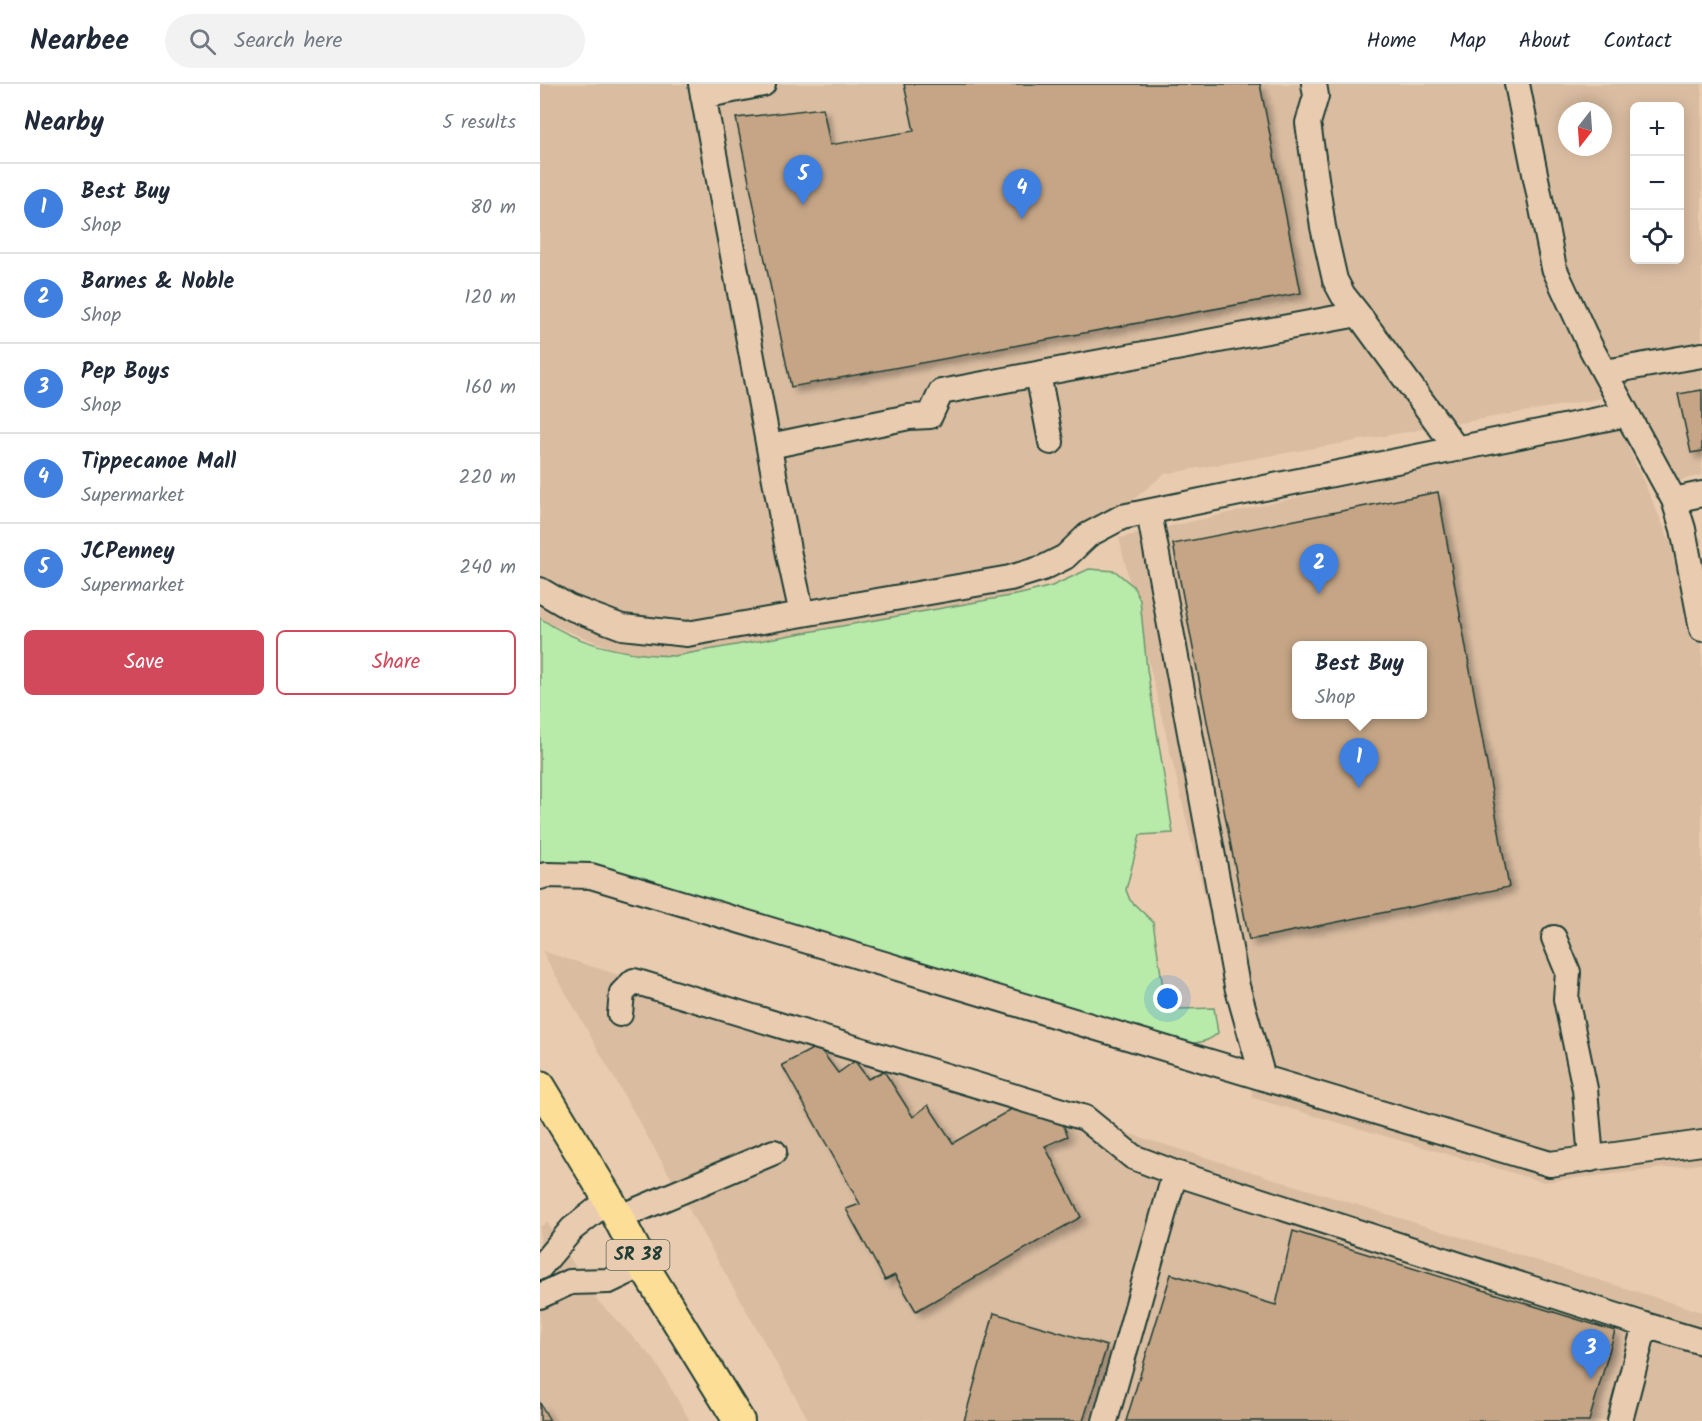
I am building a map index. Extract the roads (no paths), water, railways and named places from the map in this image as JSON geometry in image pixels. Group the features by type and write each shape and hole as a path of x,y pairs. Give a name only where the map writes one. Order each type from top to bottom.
{"main road":[{"name":"SR 38","path":"540,1086 614,1209 644,1265 739,1421"}],"street":[{"path":"763,84 702,90 802,614"},
{"path":"1314,84 1316,96 1308,123 1323,227 1335,280 1343,295 1456,448"},
{"path":"1517,84 1554,268 1569,304 1627,414 1674,500 1693,527 1702,629"},
{"path":"770,446 909,417 930,416 941,392 1358,314"},
{"path":"1605,372 1702,355"},
{"path":"1038,374 1051,442"},
{"path":"540,590 570,608 622,627 687,634 1010,578 1043,568 1065,557 1088,535 1122,517 1627,414"},
{"path":"1674,500 1702,494"},
{"path":"1149,512 1237,986 1263,1078"},
{"path":"540,876 591,876 1551,1164 1702,1143"},
{"path":"1554,938 1568,972 1566,999 1585,1089 1591,1159"},
{"path":"620,1014 622,993 634,981 1085,1118 1133,1157 1175,1173 1702,1342"},
{"path":"540,1267 572,1230 614,1209 774,1152"},
{"path":"1105,1421 1175,1173"},
{"path":"540,1296 570,1282 609,1281 644,1265"},
{"path":"1620,1421 1645,1325"}],"place":[{"name":"JCPenney","path":"803,205"},
{"name":"Tippecanoe Mall","path":"1022,219"},
{"name":"Barnes & Noble","path":"1319,594"},
{"name":"Best Buy","path":"1359,788"},
{"name":"Pep Boys","path":"1591,1379"}]}
